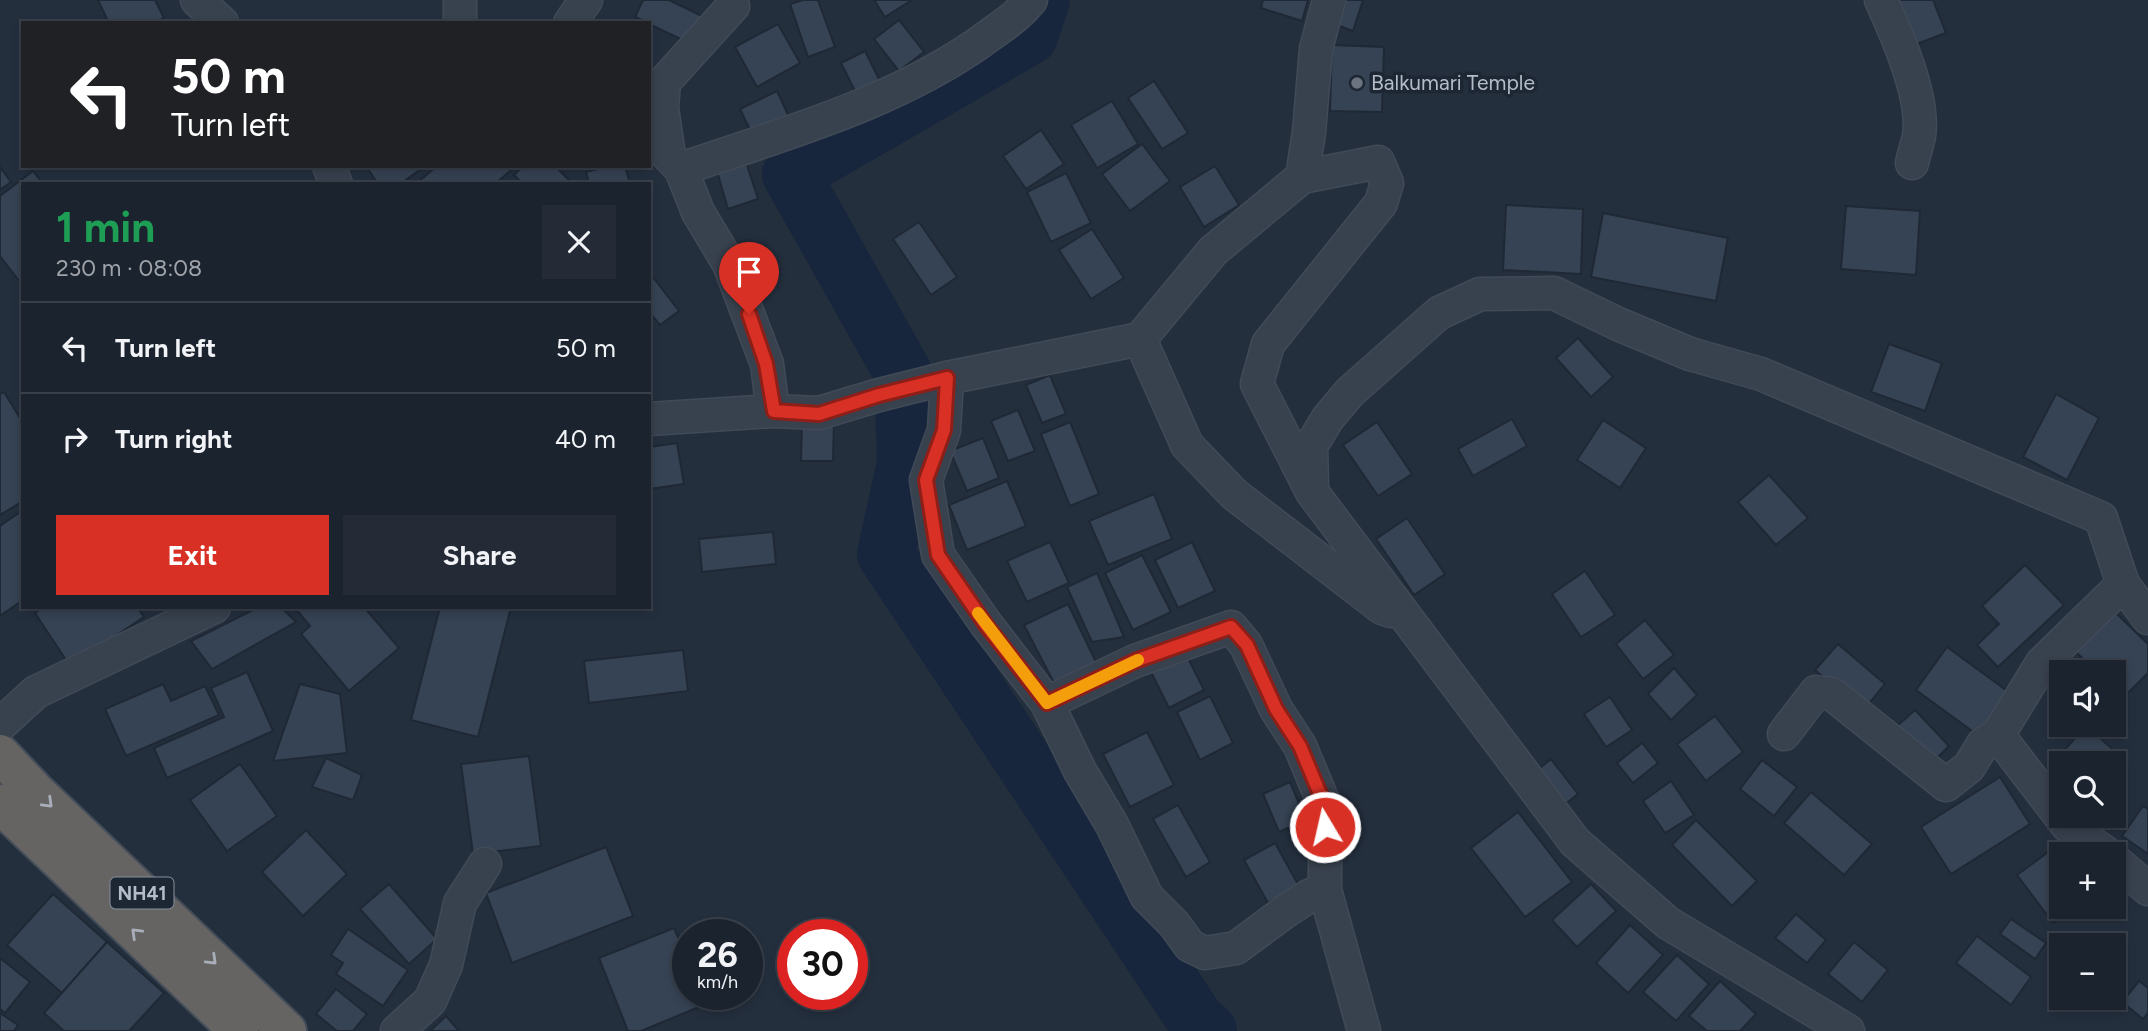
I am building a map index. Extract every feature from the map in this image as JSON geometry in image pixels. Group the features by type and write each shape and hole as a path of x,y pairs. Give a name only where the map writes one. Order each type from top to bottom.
{"highway":[{"name":"NH41","path":"0,754 279,1029"},
{"name":"NH41","path":"4,815 239,1031"}],"street":[{"path":"197,0 220,21"},
{"path":"460,0 460,21"},
{"path":"571,21 586,0"},
{"path":"666,158 847,111 966,53 1021,13 1031,0"},
{"path":"1302,177 1316,49 1329,0"},
{"path":"1881,0 1895,29 1918,105 1919,134 1912,163"},
{"path":"733,6 664,82 662,108 666,158 729,264 766,364 774,411"},
{"path":"651,419 774,411 819,414 947,378 1140,339 1213,251 1302,177 1378,162 1387,183 1381,203 1268,344 1257,384 1312,492 1575,842 1668,923 1848,1031"},
{"path":"1312,492 1311,446 1328,418 1350,393 1439,313 1480,294 1554,293 1678,349 1761,373 2102,518 2123,584 2148,618"},
{"path":"1140,339 1186,445 1234,494 1382,608 1404,615"},
{"path":"947,378 944,430 926,480 938,555 986,625 1047,703 1147,897 1174,923 1190,946 1205,953 1236,948 1309,896 1325,890"},
{"path":"1784,734 1816,692 1832,694 1946,785 1969,767 1983,744 1998,735 2042,663 2123,584"},
{"path":"0,725 36,692 210,609"},
{"path":"1047,703 1135,661 1231,627 1247,645 1276,709 1300,746 1325,806 1325,890 1364,1031"},
{"path":"1998,735 2067,825 2090,842"},
{"path":"397,1031 430,1001 446,965 460,903 485,864"},
{"path":"2126,870 2148,889"}],"building":[{"path":"98,0 155,0 164,18 158,21 108,21"},
{"path":"643,0 669,0 704,17 691,44 651,25 651,21 635,17"},
{"path":"803,0 818,0 835,47 808,57 790,4"},
{"path":"874,0 912,0 885,17"},
{"path":"1263,0 1308,0 1302,21 1261,8"},
{"path":"1333,0 1363,0 1353,31 1326,21"},
{"path":"1933,0 1946,33 1911,46 1894,2"},
{"path":"899,20 924,52 899,71 874,39"},
{"path":"778,24 800,63 757,87 735,47"},
{"name":"Balkumari Temple","path":"1332,45 1384,47 1382,112 1330,111"},
{"path":"865,51 880,81 856,93 841,63"},
{"path":"1154,81 1188,133 1162,149 1128,98"},
{"path":"777,91 790,119 753,136 740,109"},
{"path":"1112,101 1138,144 1097,168 1071,125"},
{"path":"1041,130 1064,164 1026,189 1003,156"},
{"path":"1142,144 1170,181 1130,211 1102,174"},
{"path":"746,162 758,199 728,209 717,171"},
{"path":"1215,166 1239,205 1204,227 1180,187"},
{"path":"0,167 11,182 0,190"},
{"path":"367,168 421,169 403,182 377,182"},
{"path":"435,168 514,168 497,182 418,182"},
{"path":"521,168 557,168 570,181 521,182 514,175"},
{"path":"602,168 626,168 629,182 588,182 586,172"},
{"path":"33,171 41,182 21,182 21,283 0,256 0,196"},
{"path":"1066,173 1091,223 1051,242 1027,192"},
{"path":"1506,205 1583,209 1581,274 1503,270"},
{"path":"1846,206 1920,211 1916,275 1841,269"},
{"path":"1603,213 1728,238 1716,301 1591,277"},
{"path":"919,222 957,277 931,295 893,239"},
{"path":"1092,229 1124,278 1091,299 1059,250"},
{"path":"651,275 679,311 660,325 651,314"},
{"path":"1578,338 1613,377 1591,397 1556,358"},
{"path":"1889,344 1942,363 1925,411 1871,392"},
{"path":"1050,375 1066,414 1042,423 1026,385"},
{"path":"4,392 21,420 21,502 0,515 0,394"},
{"path":"2056,394 2099,418 2067,480 2023,457"},
{"path":"1018,410 1035,451 1008,461 991,421"},
{"path":"1512,419 1527,446 1473,476 1458,449"},
{"path":"1603,420 1646,448 1620,488 1577,460"},
{"path":"802,422 834,422 833,461 801,461"},
{"path":"1070,422 1099,494 1070,506 1041,434"},
{"path":"1377,422 1412,474 1378,496 1343,445"},
{"path":"983,438 999,478 967,491 950,451"},
{"path":"677,443 684,484 651,489 651,447"},
{"path":"1769,475 1808,518 1776,545 1738,502"},
{"path":"1007,481 1026,526 967,550 949,505"},
{"path":"1154,494 1172,539 1108,565 1089,521"},
{"path":"21,511 21,601 0,616 0,526"},
{"path":"1407,518 1445,574 1414,595 1376,539"},
{"path":"773,532 776,564 702,572 699,539"},
{"path":"1050,542 1069,583 1027,602 1007,561"},
{"path":"1192,542 1215,591 1178,608 1155,560"},
{"path":"1142,555 1171,612 1133,630 1105,573"},
{"path":"2025,565 2064,605 1998,667 1977,645 1999,624 1982,606"},
{"path":"1585,571 1615,615 1581,637 1552,594"},
{"path":"1097,573 1124,637 1092,642 1067,587"},
{"path":"1068,604 1097,664 1055,685 1024,625"},
{"path":"41,609 138,609 144,617 70,666 35,613"},
{"path":"255,609 283,609 296,622 212,669 191,641"},
{"path":"296,609 366,609 399,648 349,691 301,634 310,626"},
{"path":"439,609 510,609 478,737 411,720"},
{"path":"2115,612 2148,644 2148,673 2126,695 2126,660 2084,660 2076,652"},
{"path":"1645,620 1674,655 1643,679 1616,644"},
{"path":"1838,644 1885,684 1863,711 1815,670"},
{"path":"1947,647 2010,693 1979,736 1916,690"},
{"path":"683,650 688,691 589,703 584,661"},
{"path":"1185,652 1204,690 1169,708 1150,670"},
{"path":"1674,668 1697,695 1671,720 1648,694"},
{"path":"247,672 273,731 167,778 154,748 224,717 211,688"},
{"path":"163,684 171,701 205,686 219,715 126,756 105,709"},
{"path":"300,684 340,694 347,753 273,761"},
{"path":"1210,696 1233,743 1200,760 1177,712"},
{"path":"1610,697 1632,730 1606,747 1584,714"},
{"path":"1915,710 1949,746 1931,764 1896,727"},
{"path":"1715,716 1743,752 1706,781 1677,744"},
{"path":"1147,732 1174,785 1130,807 1103,754"},
{"path":"2076,737 2099,737 2115,751 2063,751"},
{"path":"1642,743 1658,763 1633,783 1617,763"},
{"path":"529,756 541,846 473,854 461,764"},
{"path":"326,758 362,775 353,800 312,787"},
{"path":"1551,759 1578,794 1558,810 1531,775"},
{"path":"1762,760 1797,787 1774,816 1740,789"},
{"path":"240,764 277,816 227,851 190,800"},
{"path":"2000,777 2030,824 1951,874 1921,827"},
{"path":"1671,781 1694,815 1665,833 1643,801"},
{"path":"1290,782 1306,820 1279,832 1263,794"},
{"path":"1811,792 1872,844 1844,875 1784,823"},
{"path":"1178,805 1210,862 1186,877 1153,819"},
{"path":"2143,806 2148,809 2148,854 2122,836"},
{"path":"1518,812 1572,882 1525,917 1471,848"},
{"path":"1696,820 1757,881 1732,906 1672,845"},
{"path":"306,830 347,874 303,916 262,872"},
{"path":"1275,843 1299,886 1268,903 1244,860"},
{"path":"606,847 633,916 512,963 486,893"},
{"path":"2049,851 2049,918 2017,875"},
{"path":"389,884 437,939 409,964 360,909"},
{"path":"1591,884 1616,911 1577,947 1552,920"},
{"path":"53,894 107,942 62,993 7,945"},
{"path":"1796,914 1826,940 1807,963 1775,938"},
{"path":"2011,919 2046,943 2035,959 2000,934"},
{"path":"1630,925 1663,955 1628,993 1596,963"},
{"path":"348,929 408,970 383,1006 336,974 343,963 331,955"},
{"path":"672,929 672,1010 692,1010 641,1031 628,1031 599,958"},
{"path":"1977,936 2031,977 2011,1005 1956,963"},
{"path":"107,942 164,993 129,1031 64,1031 44,1013"},
{"path":"1854,942 1888,970 1862,1002 1828,974"},
{"path":"1677,955 1709,984 1676,1021 1643,992"},
{"path":"0,958 30,982 5,1013 0,1009"},
{"path":"1720,981 1756,1014 1740,1031 1707,1031 1689,1016"},
{"path":"2139,981 2148,988 2148,1013 2143,1019 2126,1005 2126,997"},
{"path":"336,989 367,1014 353,1031 337,1031 316,1014"},
{"path":"0,1013 18,1025 14,1031 0,1031"},
{"path":"446,1016 459,1031 430,1031"}],"waterway":[{"path":"1041,0 1029,36 791,174 903,373 906,463 886,554 1197,1022 1208,1031"}],"slow traffic":[{"path":"978,613 1047,703 1138,660"}],"place":[{"name":"Balkumari Temple","path":"1357,83"}],"route":[{"path":"749,314 766,364 774,411 819,414 947,378 944,430 926,480 938,555 986,625 1047,703 1135,661 1231,627 1247,645 1276,709 1300,746 1325,806 1325,827"}]}
